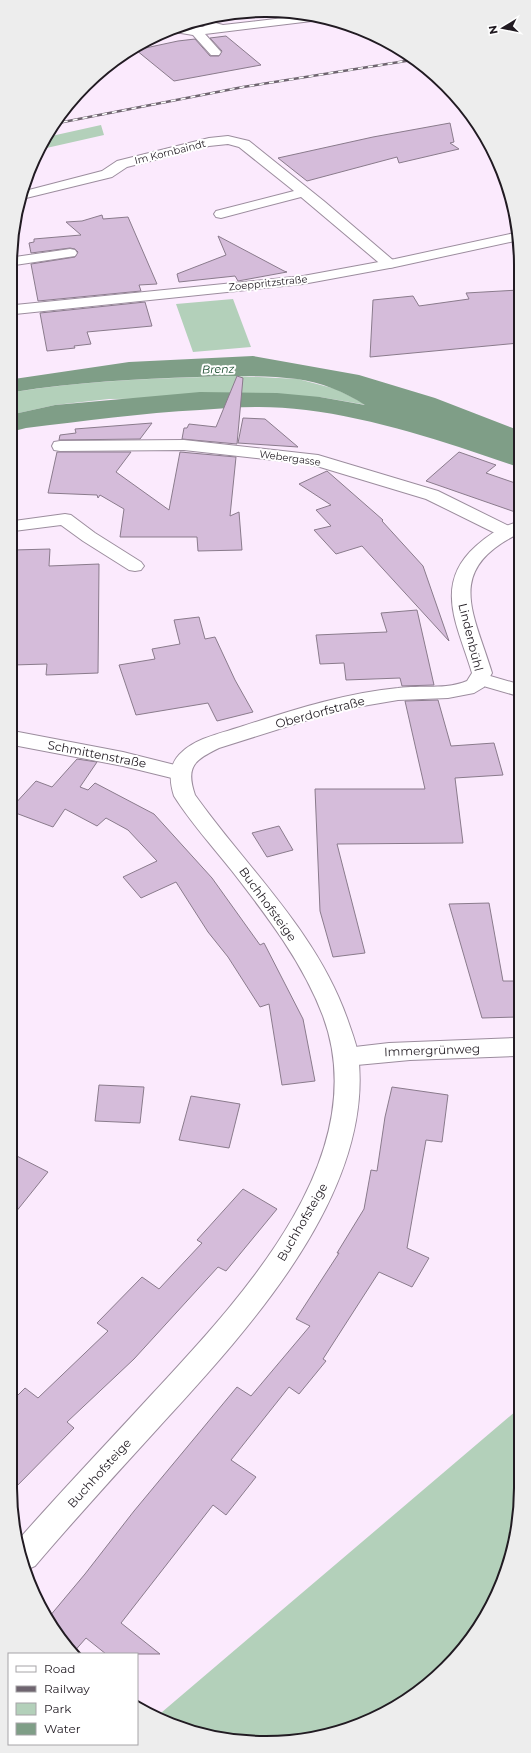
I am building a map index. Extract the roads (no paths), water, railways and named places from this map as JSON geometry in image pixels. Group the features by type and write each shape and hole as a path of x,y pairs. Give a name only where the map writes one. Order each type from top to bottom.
{"street":[{"path":"198,27 222,29 300,19"},
{"path":"198,27 215,52"},
{"name":"Im Kornbaindt","path":"27,194 108,174 122,164 209,142 228,140 244,144 304,192 389,264"},
{"path":"221,214 304,192"},
{"name":"Zoeppritzstraße","path":"17,310 303,280 389,264 512,237"},
{"path":"17,261 70,253"},
{"name":"Webergasse","path":"60,446 184,445 312,459 432,495 512,529"},
{"path":"17,526 66,519 89,537 135,566"},
{"name":"Lindenbühl","path":"480,679 482,673 481,668 463,611 460,596 462,584 466,570 472,559 492,540 512,529"},
{"path":"480,679 514,689"},
{"name":"Oberdorfstraße","path":"180,773 182,765 188,757 212,743 340,704 384,696 468,688 480,679"},
{"name":"Schmittenstraße","path":"17,739 116,757 180,773"},
{"name":"Buchhofsteige","path":"26,1554 203,1359 263,1284 293,1242 327,1180 338,1149 347,1102 346,1057 334,1015 312,968 282,922 192,805 180,784 180,773"},
{"name":"Immergrünweg","path":"346,1057 374,1052 400,1050 514,1047"}],"water":[{"name":"Brenz","path":"253,356 359,375 435,398 514,428 514,466 440,441 360,419 279,407 239,407 156,413 17,430 17,413 55,405 200,392 277,393 320,397 365,405 341,392 315,382 260,376 128,380 83,383 17,392 17,379 129,362"}],"railway":[{"path":"62,122 243,87 407,61"}]}
